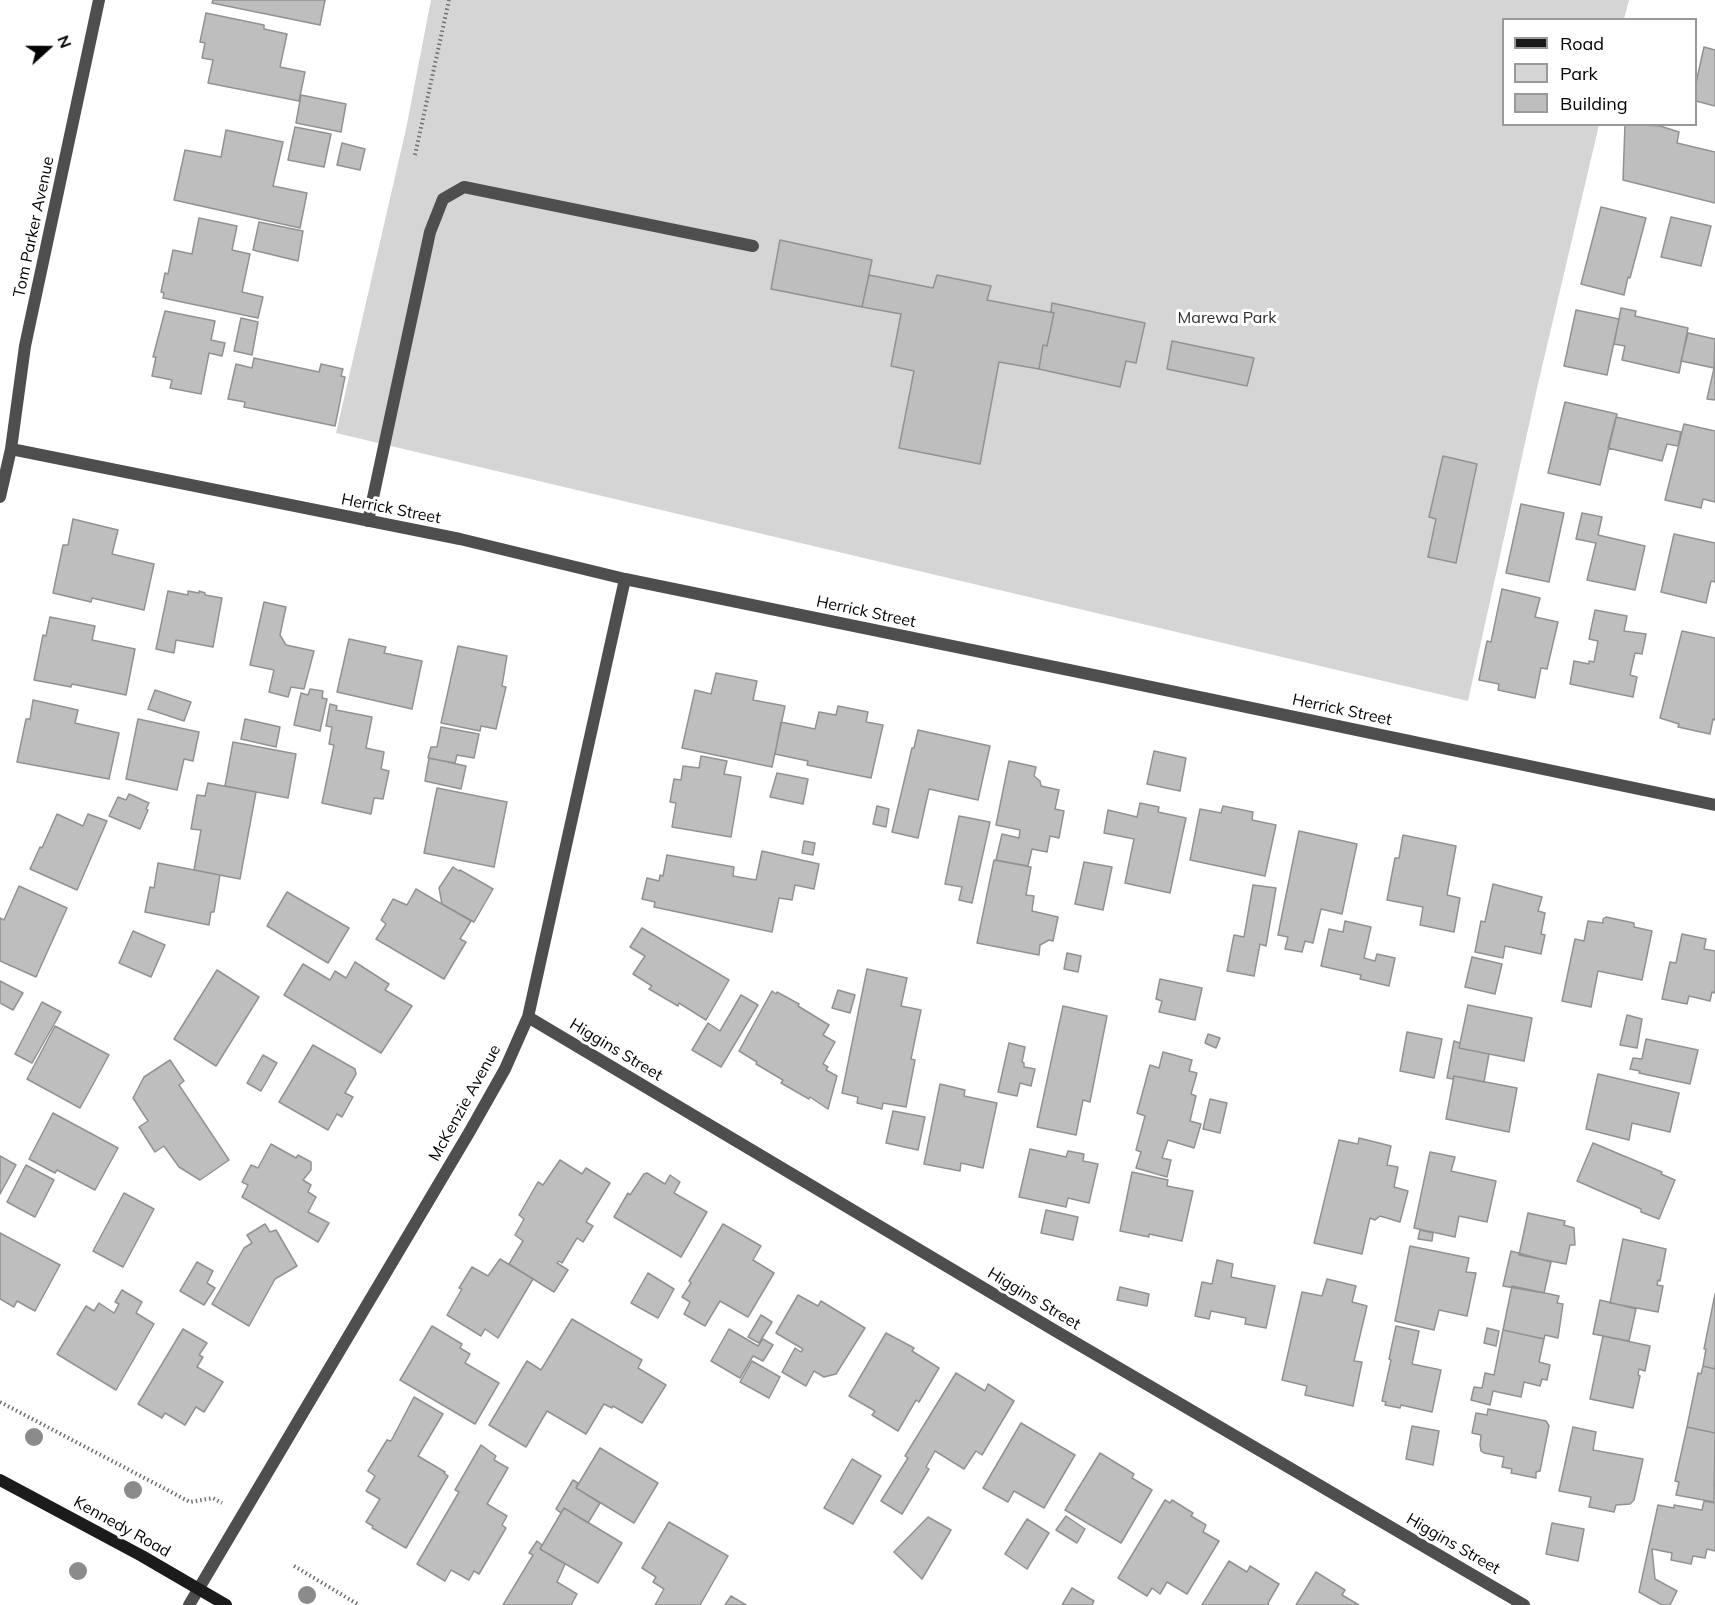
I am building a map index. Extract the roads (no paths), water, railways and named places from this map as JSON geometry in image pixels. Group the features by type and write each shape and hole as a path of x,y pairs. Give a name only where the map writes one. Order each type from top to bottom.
{"main road":[{"name":"Kennedy Road","path":"0,1480 226,1605"}],"street":[{"name":"Tom Parker Avenue","path":"0,497 11,449 26,346 99,0"},
{"path":"368,521 430,232 443,199 464,187 753,246"},
{"name":"Herrick Street","path":"11,449 460,539 625,579 1715,805"},
{"name":"McKenzie Avenue","path":"189,1605 200,1590 470,1131 505,1069 528,1017 625,579"},
{"name":"Higgins Street","path":"528,1017 1048,1327 1524,1605"}],"park label":[{"name":"Marewa Park","path":"1227,318"}]}
